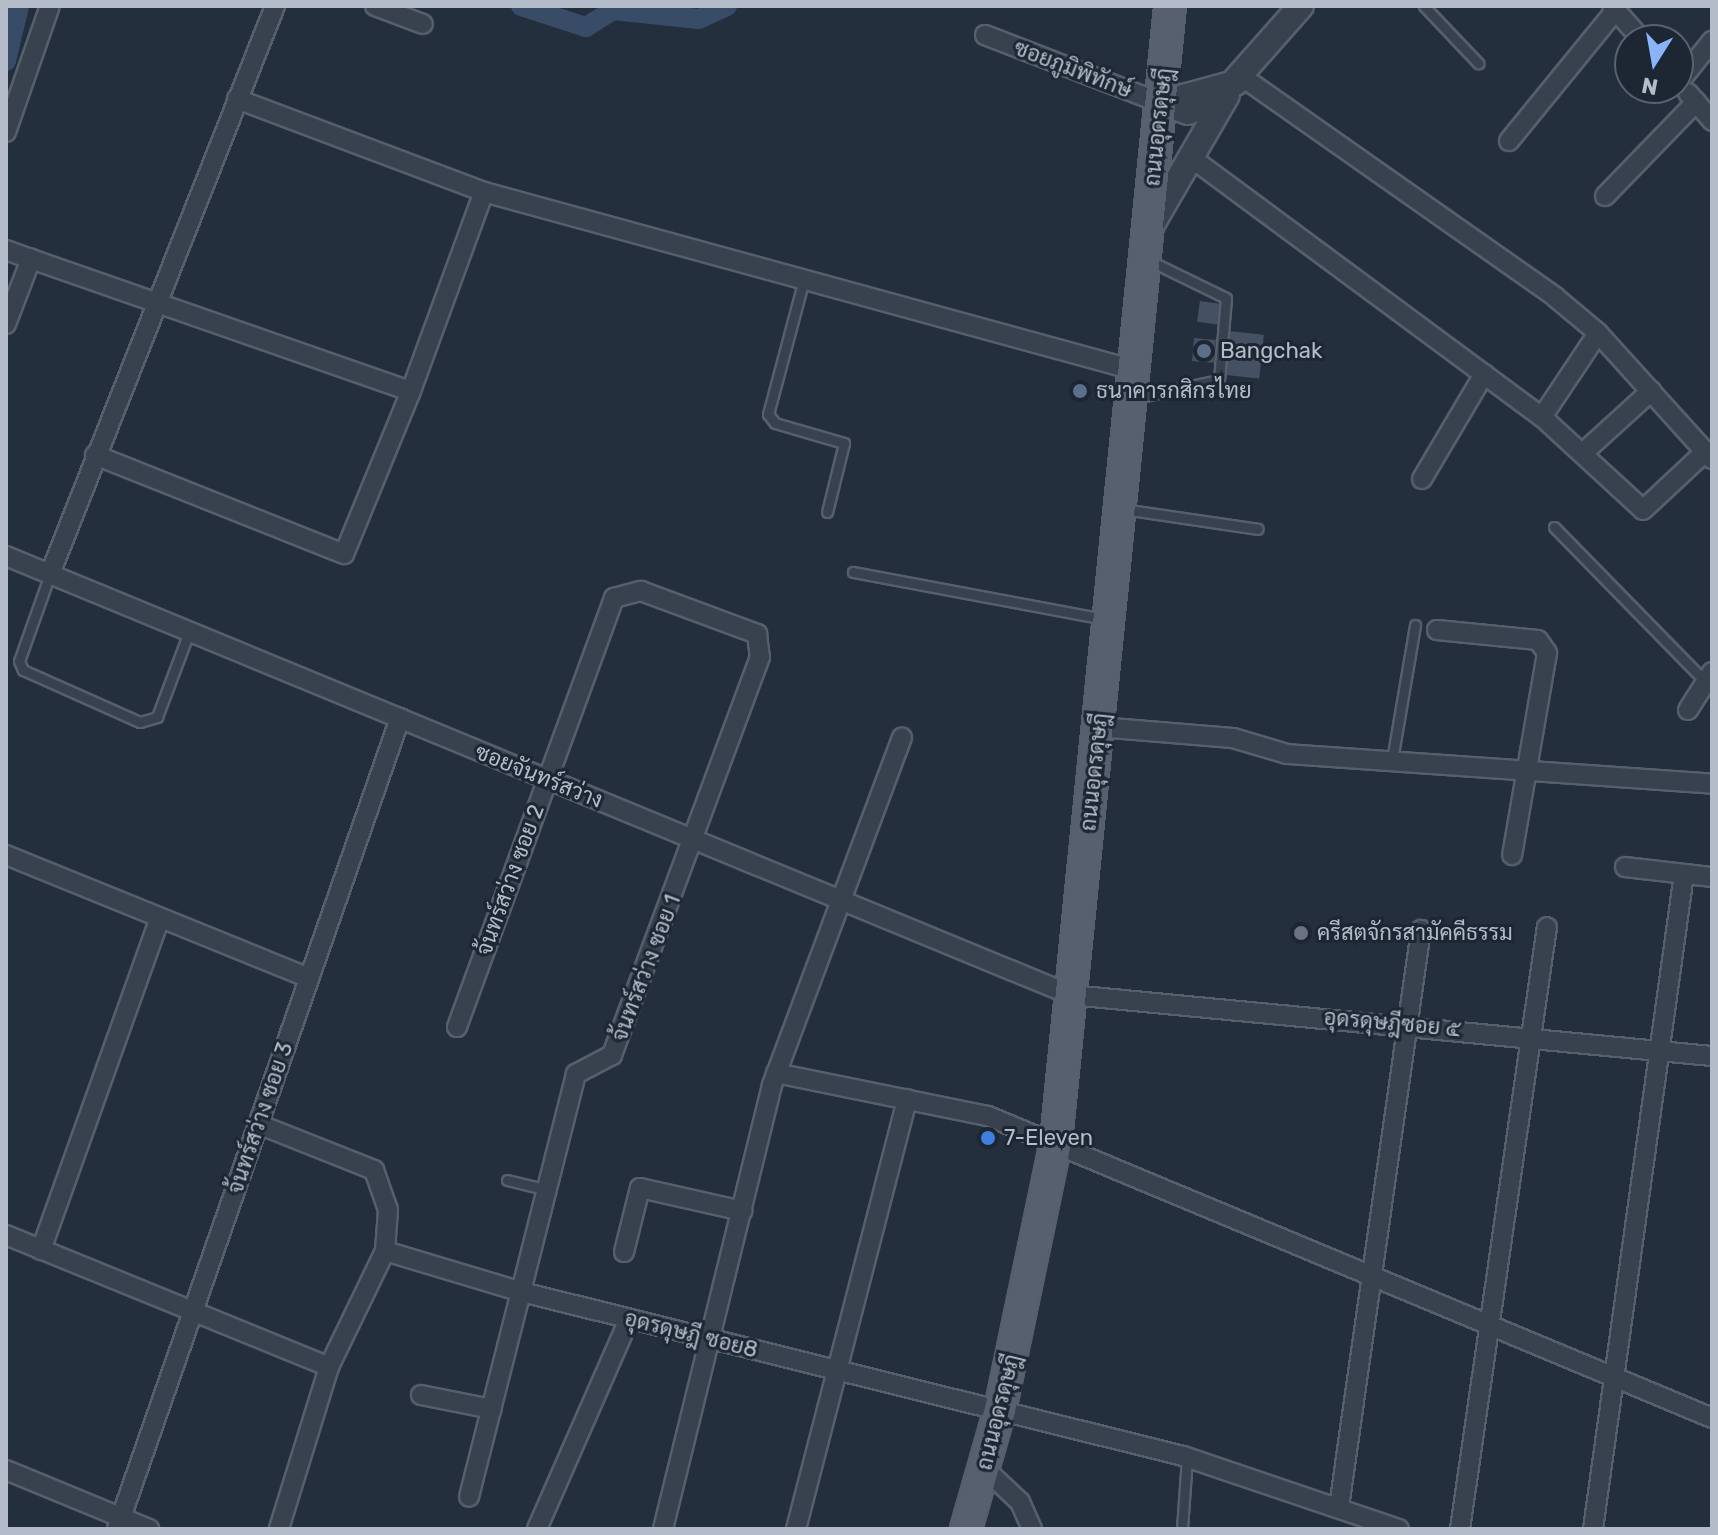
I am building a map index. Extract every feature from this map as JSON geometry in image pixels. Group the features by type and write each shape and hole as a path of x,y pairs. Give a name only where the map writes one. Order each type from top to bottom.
{"main road":[{"name":"ถนนอุดรดุษฎี","path":"966,1529 1000,1410 1056,1141 1170,6"}],"street":[{"path":"6,132 50,6"},
{"path":"50,574 153,305 275,6"},
{"path":"375,6 423,24"},
{"path":"1147,245 1189,156 1238,80 1301,6"},
{"path":"1509,141 1614,8 1628,24"},
{"name":"ซอยภูมิพิทักษ์","path":"985,35 1161,103"},
{"path":"1694,63 1712,41"},
{"path":"1161,103 1194,111 1238,80"},
{"path":"1189,156 1542,417 1584,452 1643,510 1709,456 1598,333 1238,80"},
{"path":"237,99 484,192 805,276 1133,384"},
{"path":"1605,196 1696,102 1712,121"},
{"path":"95,455 344,554 411,391 484,192"},
{"path":"6,250 153,305 411,391"},
{"path":"6,324 31,259"},
{"path":"1542,417 1598,333"},
{"path":"1422,479 1484,374"},
{"path":"1584,452 1651,391"},
{"name":"ซอยจันทร์สว่าง","path":"6,556 1071,995"},
{"name":"จ้นทร์สว่าง ซอย 1","path":"469,1497 576,1074 612,1055 695,840 760,657 757,634 641,591 614,598"},
{"name":"จ้นทร์สว่าง ซอย 2","path":"457,1027 614,598"},
{"path":"1437,630 1538,640 1547,653 1512,855"},
{"path":"1688,710 1709,677"},
{"name":"จ้นทร์สว่าง ซอย 3","path":"119,1523 400,718"},
{"path":"1099,727 1233,738 1287,754 1528,768 1712,784"},
{"path":"663,1529 776,1073 838,899 902,737"},
{"path":"7,858 309,978"},
{"path":"1625,867 1712,877"},
{"path":"1593,1529 1662,1051 1684,874"},
{"path":"41,1250 159,920"},
{"path":"1460,1529 1547,927"},
{"path":"1339,1507 1367,1278 1421,930"},
{"name":"อุดรดุษฎีซอย ๕","path":"1071,995 1406,1023 1712,1056"},
{"path":"776,1073 988,1116 1056,1141 1367,1278 1615,1376 1712,1418"},
{"path":"796,1529 907,1099"},
{"path":"258,1124 374,1170 387,1196 385,1251 329,1367 279,1529"},
{"path":"624,1252 640,1188 742,1211"},
{"path":"6,1235 329,1367"},
{"name":"อุดรดุษฎี ซอย8","path":"385,1251 522,1292 1187,1457 1399,1529"},
{"path":"537,1529 629,1319"},
{"path":"421,1395 492,1409"},
{"path":"985,1469 1020,1502 1032,1529"},
{"path":"6,1470 119,1523 149,1529"}],"lane":[{"path":"1424,6 1478,63"},
{"path":"1133,384 1219,380 1226,298 1147,245"},
{"path":"805,276 768,414 775,423 844,443 827,512"},
{"path":"1120,509 1258,529"},
{"path":"1554,527 1709,677"},
{"path":"853,572 1109,619"},
{"path":"50,574 19,661 23,670 140,722 157,717 189,632"},
{"path":"1392,760 1415,625"},
{"path":"507,1180 548,1190"},
{"path":"1182,1529 1187,1457"}],"building":[{"path":"1200,301 1222,304 1219,325 1197,322"},
{"path":"1228,331 1264,335 1259,379 1223,375"},
{"name":"Bangchak","path":"1194,338 1216,340 1214,363 1192,361"}],"waterway":[{"path":"6,61 19,6"},
{"path":"521,6 586,27 613,10 699,19 727,6"}],"place":[{"name":"Bangchak","path":"1204,351"},
{"name":"ธนาคารกสิกรไทย","path":"1080,391"},
{"name":"ครีสตจักรสามัคคีธรรม","path":"1301,933"},
{"name":"7-Eleven","path":"988,1138"}]}
